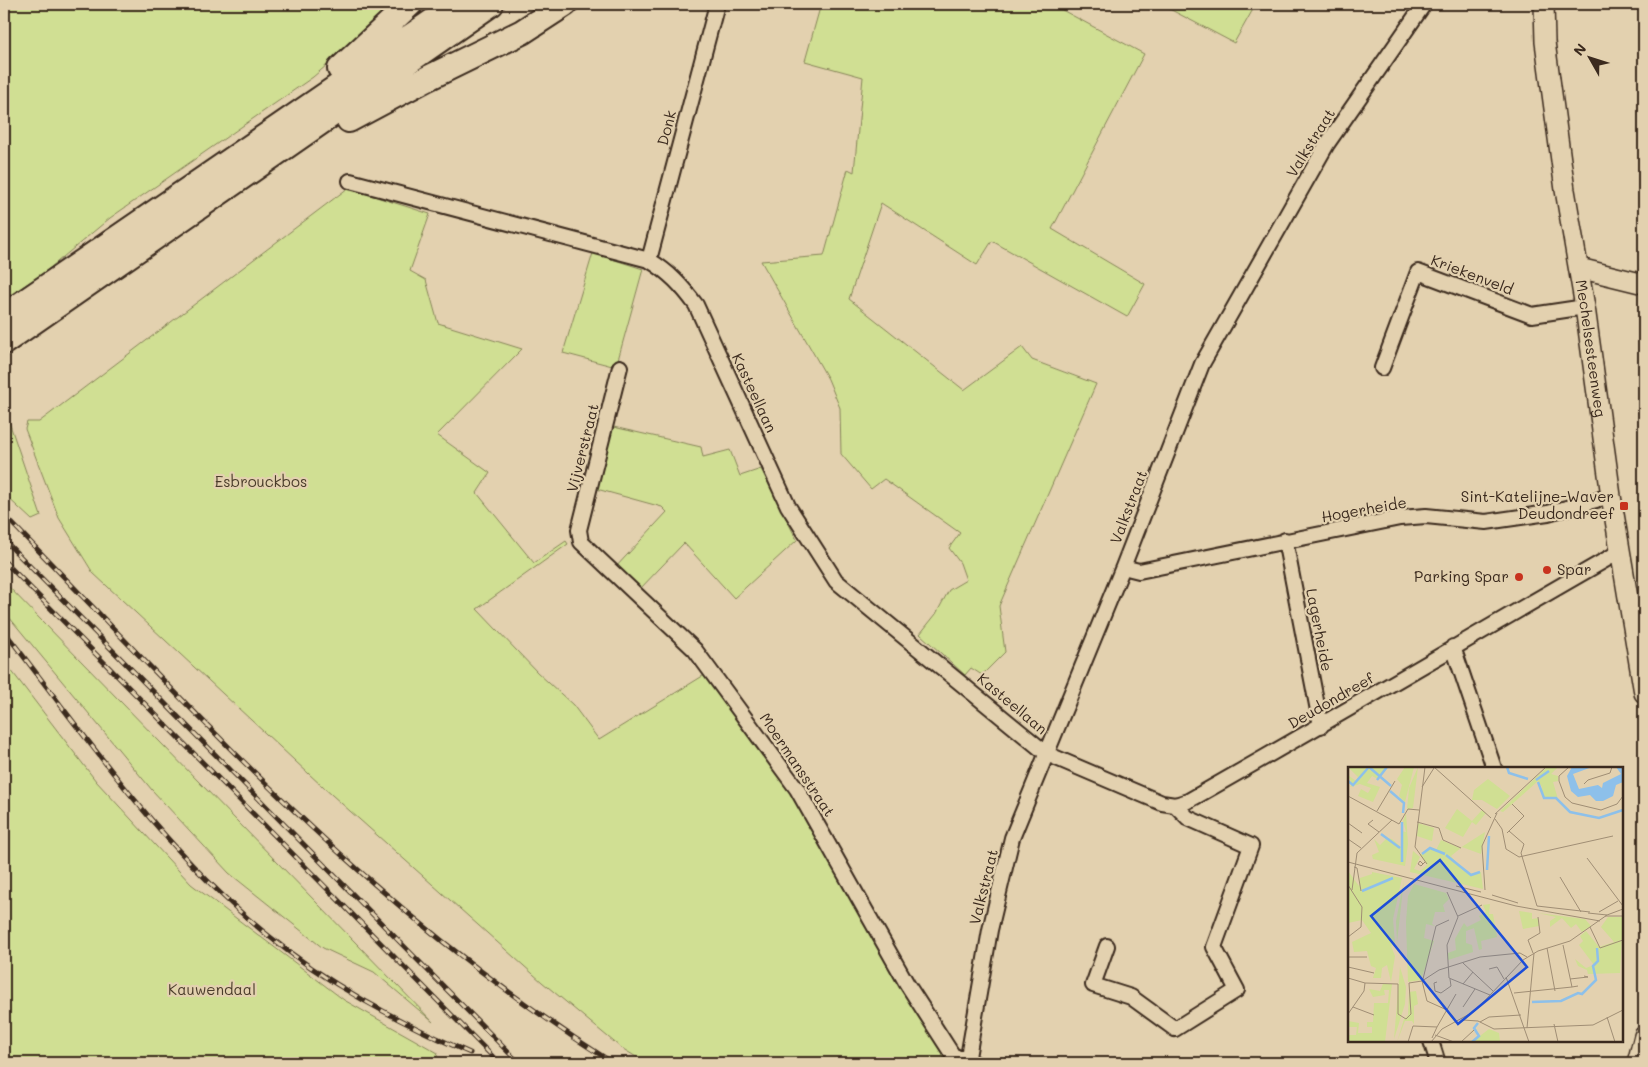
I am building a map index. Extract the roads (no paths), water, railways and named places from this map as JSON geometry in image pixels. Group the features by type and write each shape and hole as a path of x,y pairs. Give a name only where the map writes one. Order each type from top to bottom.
{"highway":[{"path":"291,118 319,87 384,30 410,4"},
{"path":"4,316 458,4"},
{"path":"4,342 491,4"},
{"path":"286,148 312,142 426,78 522,32 565,4"}],"main road":[{"name":"Mechelsesteenweg","path":"1544,4 1545,42 1565,190 1585,307 1611,496 1622,551 1644,693"},
{"path":"1579,268 1644,284"},
{"path":"1637,1063 1644,1036"}],"street":[{"name":"Donk","path":"649,260 717,4"},
{"name":"Valkstraat","path":"971,1060 990,930 1012,838 1123,567 1202,364 1327,144 1424,4"},
{"name":"Kasteellaan","path":"350,181 649,260 665,269 683,287 696,305 788,506 836,581 1047,754"},
{"name":"Kriekenveld","path":"1382,368 1418,272 1532,315 1585,307"},
{"name":"Vijverstraat","path":"580,538 579,530 620,367"},
{"name":"Hogerheide","path":"1123,567 1139,571 1400,518 1426,516 1486,522 1548,513 1611,496"},
{"name":"Moermansstraat","path":"580,538 583,545 695,650 797,789 907,984 952,1054 958,1058 971,1060"},
{"name":"Lagerheide","path":"1285,540 1321,726"},
{"name":"Deudondreef","path":"1176,805 1188,801 1321,726 1453,647 1622,551"},
{"path":"1453,647 1494,767"},
{"path":"1047,754 1162,802 1176,805 1188,818 1251,846 1214,947 1236,990 1175,1029 1131,997 1093,985 1107,946"},
{"path":"1431,1042 1438,1063"}],"railway":[{"path":"4,515 139,656 324,839 430,931 489,977 613,1063"},
{"path":"4,540 519,1063"},
{"path":"4,561 499,1063"},
{"path":"4,631 126,790 192,865 228,900 265,933 338,985 416,1028 470,1053"}],"place":[{"name":"Sint-Katelijne-Waver Deudondreef","path":"1624,506"},
{"name":"Spar","path":"1547,570"},
{"name":"Parking Spar","path":"1519,577"}],"park label":[{"name":"Esbrouckbos","path":"261,482"},
{"name":"Kauwendaal","path":"212,990"}]}
